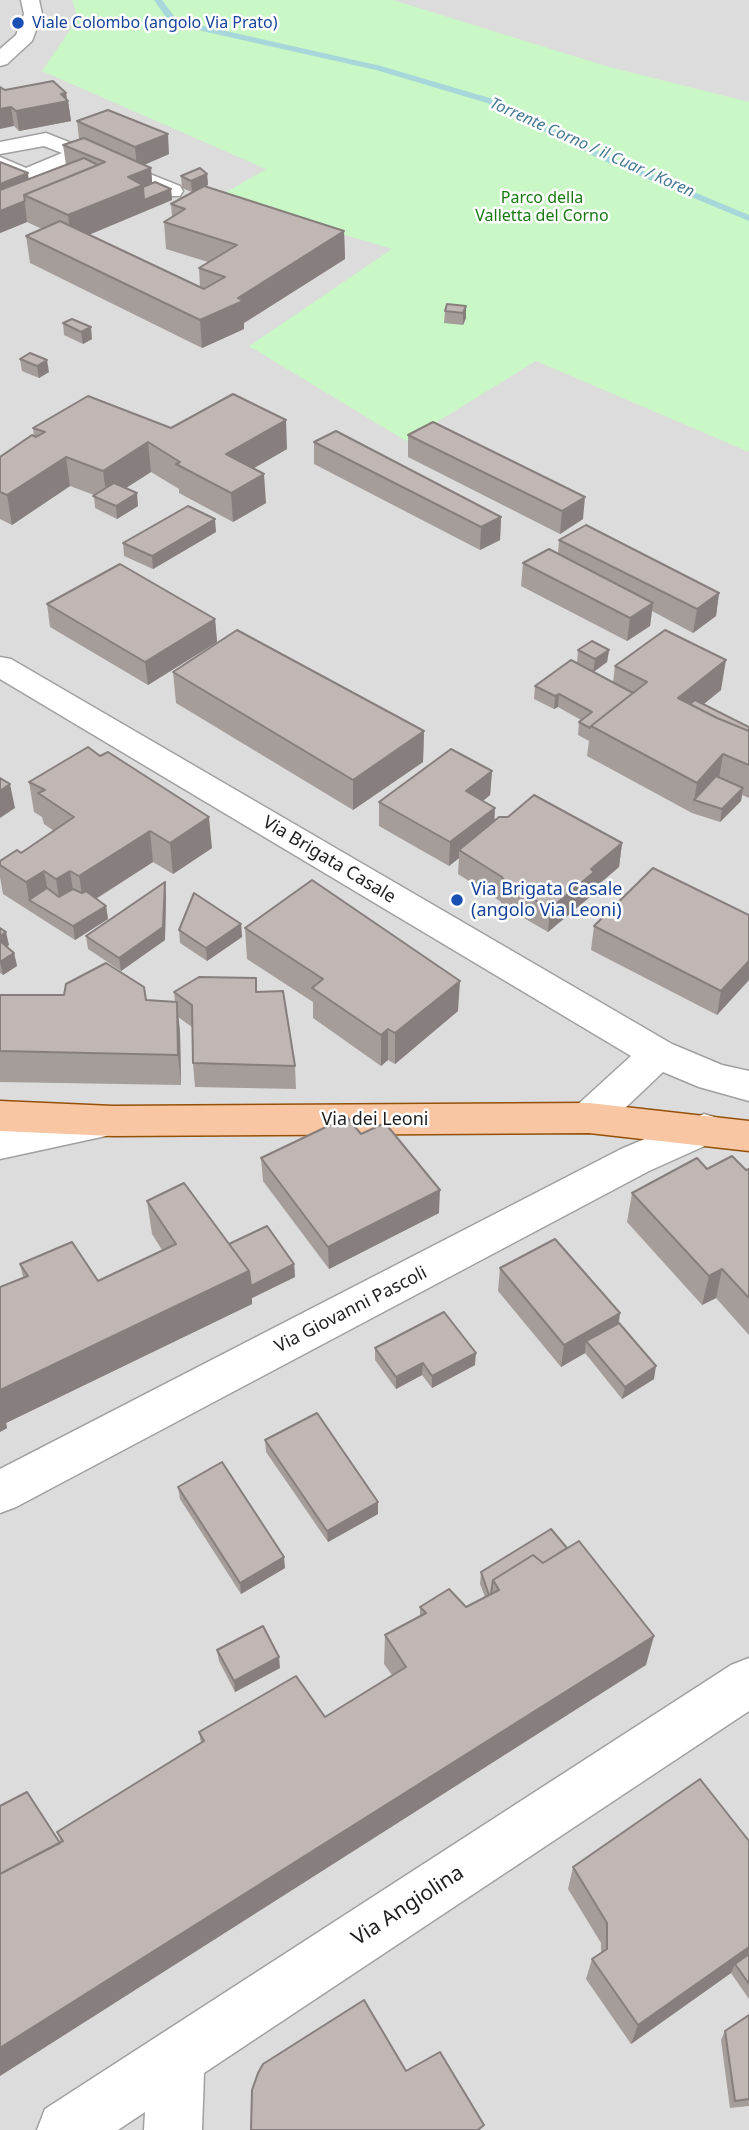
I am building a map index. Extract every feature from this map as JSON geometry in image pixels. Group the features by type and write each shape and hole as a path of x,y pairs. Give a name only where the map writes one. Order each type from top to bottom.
{"main road":[{"name":"Via dei Leoni","path":"0,1116 113,1121 589,1118 749,1136"}],"street":[{"path":"2,56 25,37 33,14 30,0"},
{"path":"0,148 46,139 172,191"},
{"path":"0,164 24,176 80,153"},
{"name":"Via Brigata Casale","path":"0,666 658,1054 713,1077 749,1086"},
{"path":"589,1118 658,1054"},
{"path":"0,1144 113,1121"},
{"name":"Via Giovanni Pascoli","path":"0,1492 635,1160 704,1129"},
{"name":"Via Angiolina","path":"66,2130 749,1682"},
{"path":"173,2130 176,2058"}],"shaded area":[{"path":"0,0 749,0 749,2130 0,2130"}],"green space":[{"name":"Parco della Valletta del Corno","path":"72,0 393,0 609,67 749,102 749,452 536,361 406,441 249,346 392,249 218,197 266,169 42,71 78,18"}],"building":[{"path":"53,81 66,93 61,94 68,101 16,111 11,107 0,109 0,87 5,90"},
{"path":"108,110 168,134 135,147 77,121"},
{"path":"84,138 151,168 128,177 143,185 68,215 24,195 105,162 63,145"},
{"path":"84,158 98,165 24,195 25,201 0,211 0,190"},
{"path":"0,162 28,173 0,184"},
{"path":"200,168 207,174 191,181 181,176"},
{"path":"155,182 171,189 144,200 143,187"},
{"path":"204,186 344,231 238,298 243,301 200,320 26,236 60,221 204,289 225,277 199,268 237,245 164,222 185,209 171,204"},
{"path":"447,304 466,306 463,313 445,311"},
{"path":"72,319 91,327 81,332 63,323"},
{"path":"30,353 47,360 37,366 20,359"},
{"path":"233,394 286,420 226,454 264,474 231,493 176,464 180,462 148,442 103,471 66,457 7,495 0,492 0,457 32,435 36,437 45,432 33,428 88,396 171,428"},
{"path":"433,422 585,497 562,511 408,435"},
{"path":"336,431 501,517 481,527 314,442"},
{"path":"114,483 137,493 116,506 93,496"},
{"path":"188,506 215,519 152,556 123,543"},
{"path":"586,525 719,593 697,609 559,540"},
{"path":"549,549 653,603 630,618 523,563"},
{"path":"120,564 215,619 145,662 47,604"},
{"path":"237,630 424,731 353,780 173,672"},
{"path":"665,630 726,660 678,698 749,731 749,765 723,754 697,783 591,726 647,682 615,666"},
{"path":"592,641 609,650 595,659 578,650"},
{"path":"571,660 633,693 590,728 579,722 592,712 559,694 555,696 535,686"},
{"path":"695,700 749,727 749,731 690,704"},
{"path":"88,747 100,756 108,752 209,817 170,843 150,831 79,876 70,871 56,879 44,871 26,882 0,865 0,861 17,850 21,853 74,817 38,793 45,790 29,782"},
{"path":"451,749 492,771 466,791 495,808 450,842 379,802"},
{"path":"716,776 743,788 722,809 694,800"},
{"path":"0,778 10,784 0,791"},
{"path":"534,795 622,843 591,869 594,872 550,909 459,850 499,817 508,817"},
{"path":"653,868 749,915 749,961 721,991 594,926"},
{"path":"312,880 460,981 395,1033 388,1029 381,1035 312,988 323,979 245,928"},
{"path":"165,882 163,927 119,958 86,936"},
{"path":"47,888 59,897 73,889 82,893 86,891 106,906 73,926 29,900"},
{"path":"194,893 241,924 206,948 179,930"},
{"path":"0,941 14,953 0,962"},
{"path":"106,963 144,987 146,1000 177,1002 178,1055 0,1051 0,995 64,995 66,984"},
{"path":"199,977 256,978 256,992 283,991 295,1066 193,1063 192,1005 174,992"},
{"path":"347,1117 361,1134 385,1123 440,1190 328,1247 261,1158"},
{"path":"732,1156 746,1170 749,1169 749,1298 722,1269 709,1276 632,1193 697,1158 707,1169"},
{"path":"184,1183 249,1271 0,1390 0,1287 28,1276 20,1264 72,1242 98,1281 176,1244 147,1201"},
{"path":"267,1226 294,1264 251,1286 249,1271 229,1244"},
{"path":"555,1239 620,1313 564,1345 500,1268"},
{"path":"444,1312 476,1353 432,1376 423,1363 396,1377 375,1348"},
{"path":"619,1323 656,1366 625,1387 586,1341"},
{"path":"317,1413 378,1502 327,1531 265,1440"},
{"path":"222,1462 284,1557 240,1583 178,1487"},
{"path":"551,1529 567,1548 543,1563 533,1555 493,1580 489,1595 481,1572"},
{"path":"579,1541 654,1636 0,2048 0,1874 63,1841 57,1832 204,1741 199,1732 296,1676 325,1717 406,1667 385,1635 426,1613 420,1607 449,1589 466,1607 499,1590 493,1580 533,1555 543,1563"},
{"path":"263,1626 279,1657 234,1681 217,1650"},
{"path":"700,1779 749,1841 749,1947 638,2025 592,1959 607,1949 607,1923 573,1867"},
{"path":"27,1792 60,1843 0,1874 0,1806"},
{"path":"749,1954 749,1984 735,1964"},
{"path":"364,2000 406,2071 440,2052 484,2125 478,2130 251,2130 252,2090 263,2064"},
{"path":"749,2015 749,2099 735,2101 725,2031"}],"waterway":[{"name":"Torrente Corno / il Cuar / Koren","path":"158,0 174,22 378,68 490,101 605,158 749,218"}],"place":[{"name":"Viale Colombo (angolo Via Prato)","path":"18,23"},
{"name":"Via Brigata Casale (angolo Via Leoni)","path":"457,900"}]}
